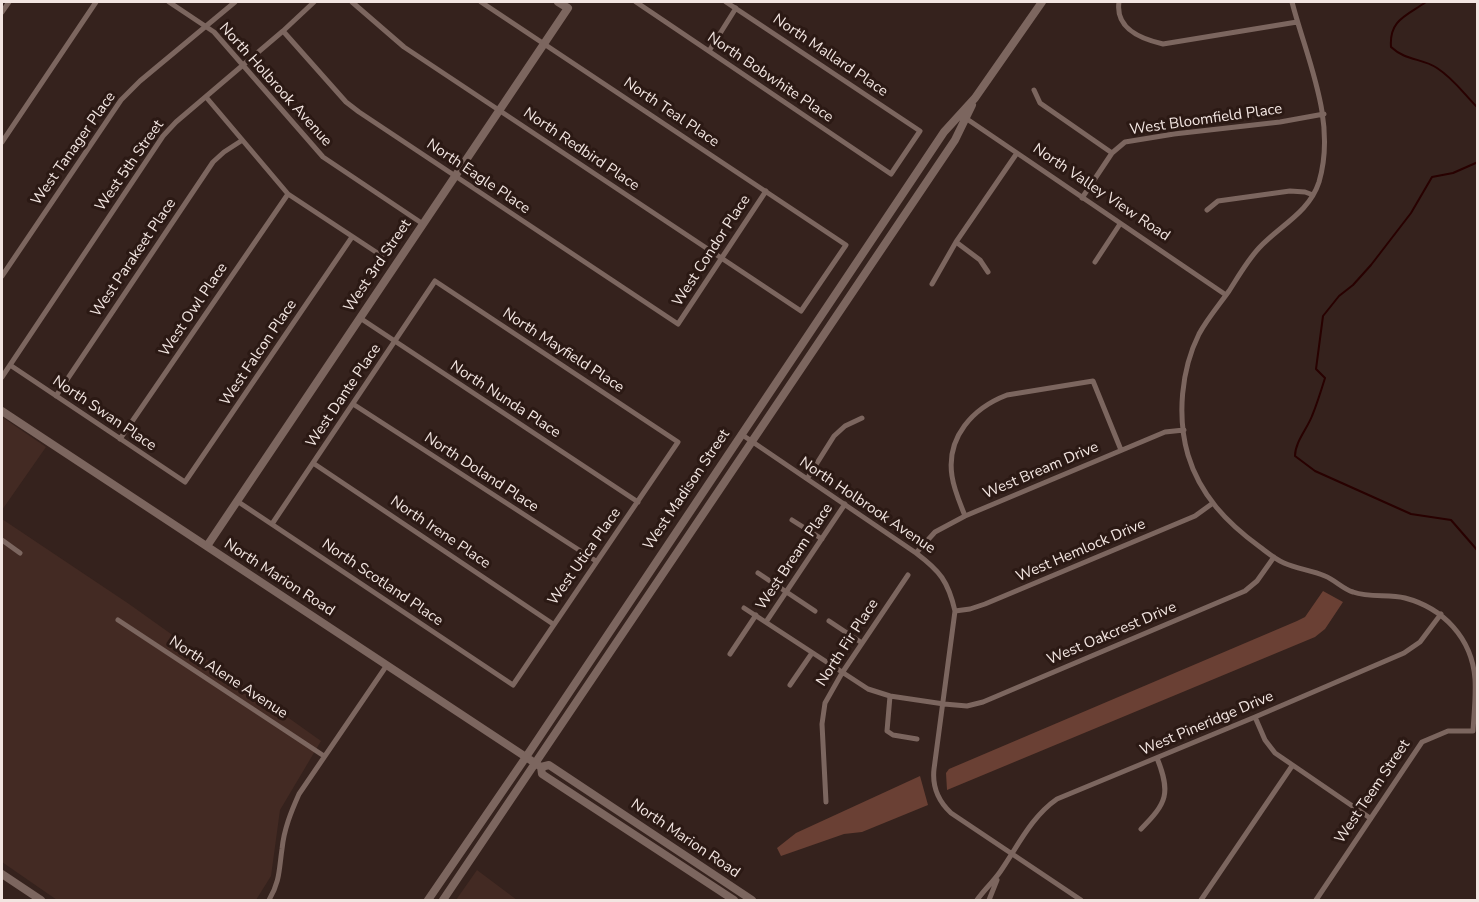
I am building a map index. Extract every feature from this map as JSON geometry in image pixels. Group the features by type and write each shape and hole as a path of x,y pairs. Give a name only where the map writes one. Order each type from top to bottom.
{"street":[{"path":"2,12 9,2"},
{"path":"2,142 96,2"},
{"name":"North Holbrook Avenue","path":"170,2 221,39 323,157 423,224"},
{"name":"West Tanager Place","path":"2,276 117,105 131,89 235,2"},
{"name":"West 5th Street","path":"2,377 163,136 176,122 314,2"},
{"name":"North Redbird Place","path":"352,2 396,41 801,311"},
{"name":"North Teal Place","path":"482,2 846,245 801,311"},
{"path":"558,2 570,5"},
{"name":"North Bobwhite Place","path":"636,2 891,174"},
{"name":"North Mallard Place","path":"726,2 920,131 891,174"},
{"name":"West Madison Street","path":"443,900 538,764 955,140 963,116 1042,2"},
{"path":"1119,2 1121,19 1130,32 1143,39 1162,44 1297,22"},
{"path":"1292,2 1324,114 1325,149 1318,184 1300,212 1260,246 1200,333 1188,362 1182,401 1188,453 1194,471 1225,518 1274,557 1286,564 1325,576 1351,592 1404,598 1426,605 1441,614"},
{"name":"West 3rd Street","path":"207,546 570,5"},
{"path":"708,51 736,8"},
{"name":"North Eagle Place","path":"283,31 346,102 678,324"},
{"path":"1034,90 1040,103 1112,153 1082,198"},
{"path":"206,97 288,194 382,256"},
{"name":"West Bloomfield Place","path":"1112,153 1125,142 1324,114"},
{"name":"West Madison Street","path":"428,900 944,132 963,116"},
{"name":"North Valley View Road","path":"963,116 1226,295"},
{"name":"West Parakeet Place","path":"56,396 213,162 241,141"},
{"path":"932,284 956,242 1017,153"},
{"name":"West Condor Place","path":"678,324 765,191"},
{"path":"1207,210 1218,201 1298,191 1313,195"},
{"name":"West Owl Place","path":"120,439 288,194"},
{"path":"1095,262 1120,224"},
{"name":"West Falcon Place","path":"185,482 352,237"},
{"path":"956,242 980,260 988,272"},
{"name":"West Dante Place","path":"272,524 435,281"},
{"name":"North Mayfield Place","path":"435,281 678,442"},
{"name":"North Nunda Place","path":"360,318 638,502"},
{"name":"North Swan Place","path":"10,365 185,482"},
{"path":"965,516 952,477 954,448 970,418 984,407 1007,395 1093,381 1121,450"},
{"name":"North Doland Place","path":"353,404 596,561"},
{"name":"North Marion Road","path":"2,411 526,757 538,764 549,765 752,900"},
{"path":"807,479 834,436 845,426 862,418"},
{"name":"West Bream Drive","path":"916,553 935,532 965,516 1165,432 1184,430"},
{"name":"North Holbrook Avenue","path":"741,434 916,553 944,578 950,590 955,611 933,776 938,796 951,813 1081,900"},
{"name":"West Utica Place","path":"513,685 678,442"},
{"name":"North Irene Place","path":"313,463 553,624"},
{"name":"North Scotland Place","path":"237,501 513,685"},
{"name":"West Hemlock Drive","path":"955,611 985,604 1195,516 1213,503"},
{"name":"West Bream Place","path":"766,622 845,504"},
{"path":"792,520 822,539"},
{"path":"2,540 20,553"},
{"name":"West Oakcrest Drive","path":"744,608 868,689 890,696 967,706 982,702 1241,593 1257,581 1274,557"},
{"path":"758,573 815,611"},
{"name":"North Fir Place","path":"826,802 823,711 828,694 908,575"},
{"name":"West Pineridge Drive","path":"977,900 999,874 1033,822 1051,803 1412,648 1425,636 1441,614"},
{"name":"West Teem Street","path":"1316,900 1422,742 1448,731 1473,731 1475,679 1472,661 1457,630 1441,614"},
{"path":"730,654 756,615"},
{"name":"North Alene Avenue","path":"118,621 324,756"},
{"path":"829,621 862,643"},
{"path":"790,685 812,653"},
{"path":"269,900 279,878 288,817 299,794 387,665"},
{"path":"890,696 887,731 892,735 917,739"},
{"path":"1255,717 1271,749 1292,766 1370,818"},
{"path":"1141,829 1158,812 1165,795 1165,778 1157,758"},
{"name":"North Marion Road","path":"538,764 542,774 735,900"},
{"path":"1201,900 1292,766"},
{"path":"2,874 41,900"},
{"name":"West Pineridge Drive","path":"989,900 999,874"}],"shaded area":[{"path":"2,417 46,447 2,510"},
{"path":"2,519 129,604 321,741 280,810 271,876 256,900 57,900 2,862"},
{"path":"1323,591 1343,602 1325,629 1315,637 947,790 946,773 949,769 1297,621 1305,617"},
{"path":"920,776 928,805 862,832 844,834 781,856 777,848 796,833"},
{"path":"477,870 517,900 456,900"}],"waterway":[{"path":"1426,2 1406,15 1396,25 1391,38 1391,47 1402,55 1426,62 1443,72 1478,108"},
{"path":"1478,162 1453,173 1432,177 1411,213 1371,265 1353,285 1339,296 1323,316 1316,369 1325,378 1295,456 1315,471 1411,514 1451,520 1478,551"}]}
